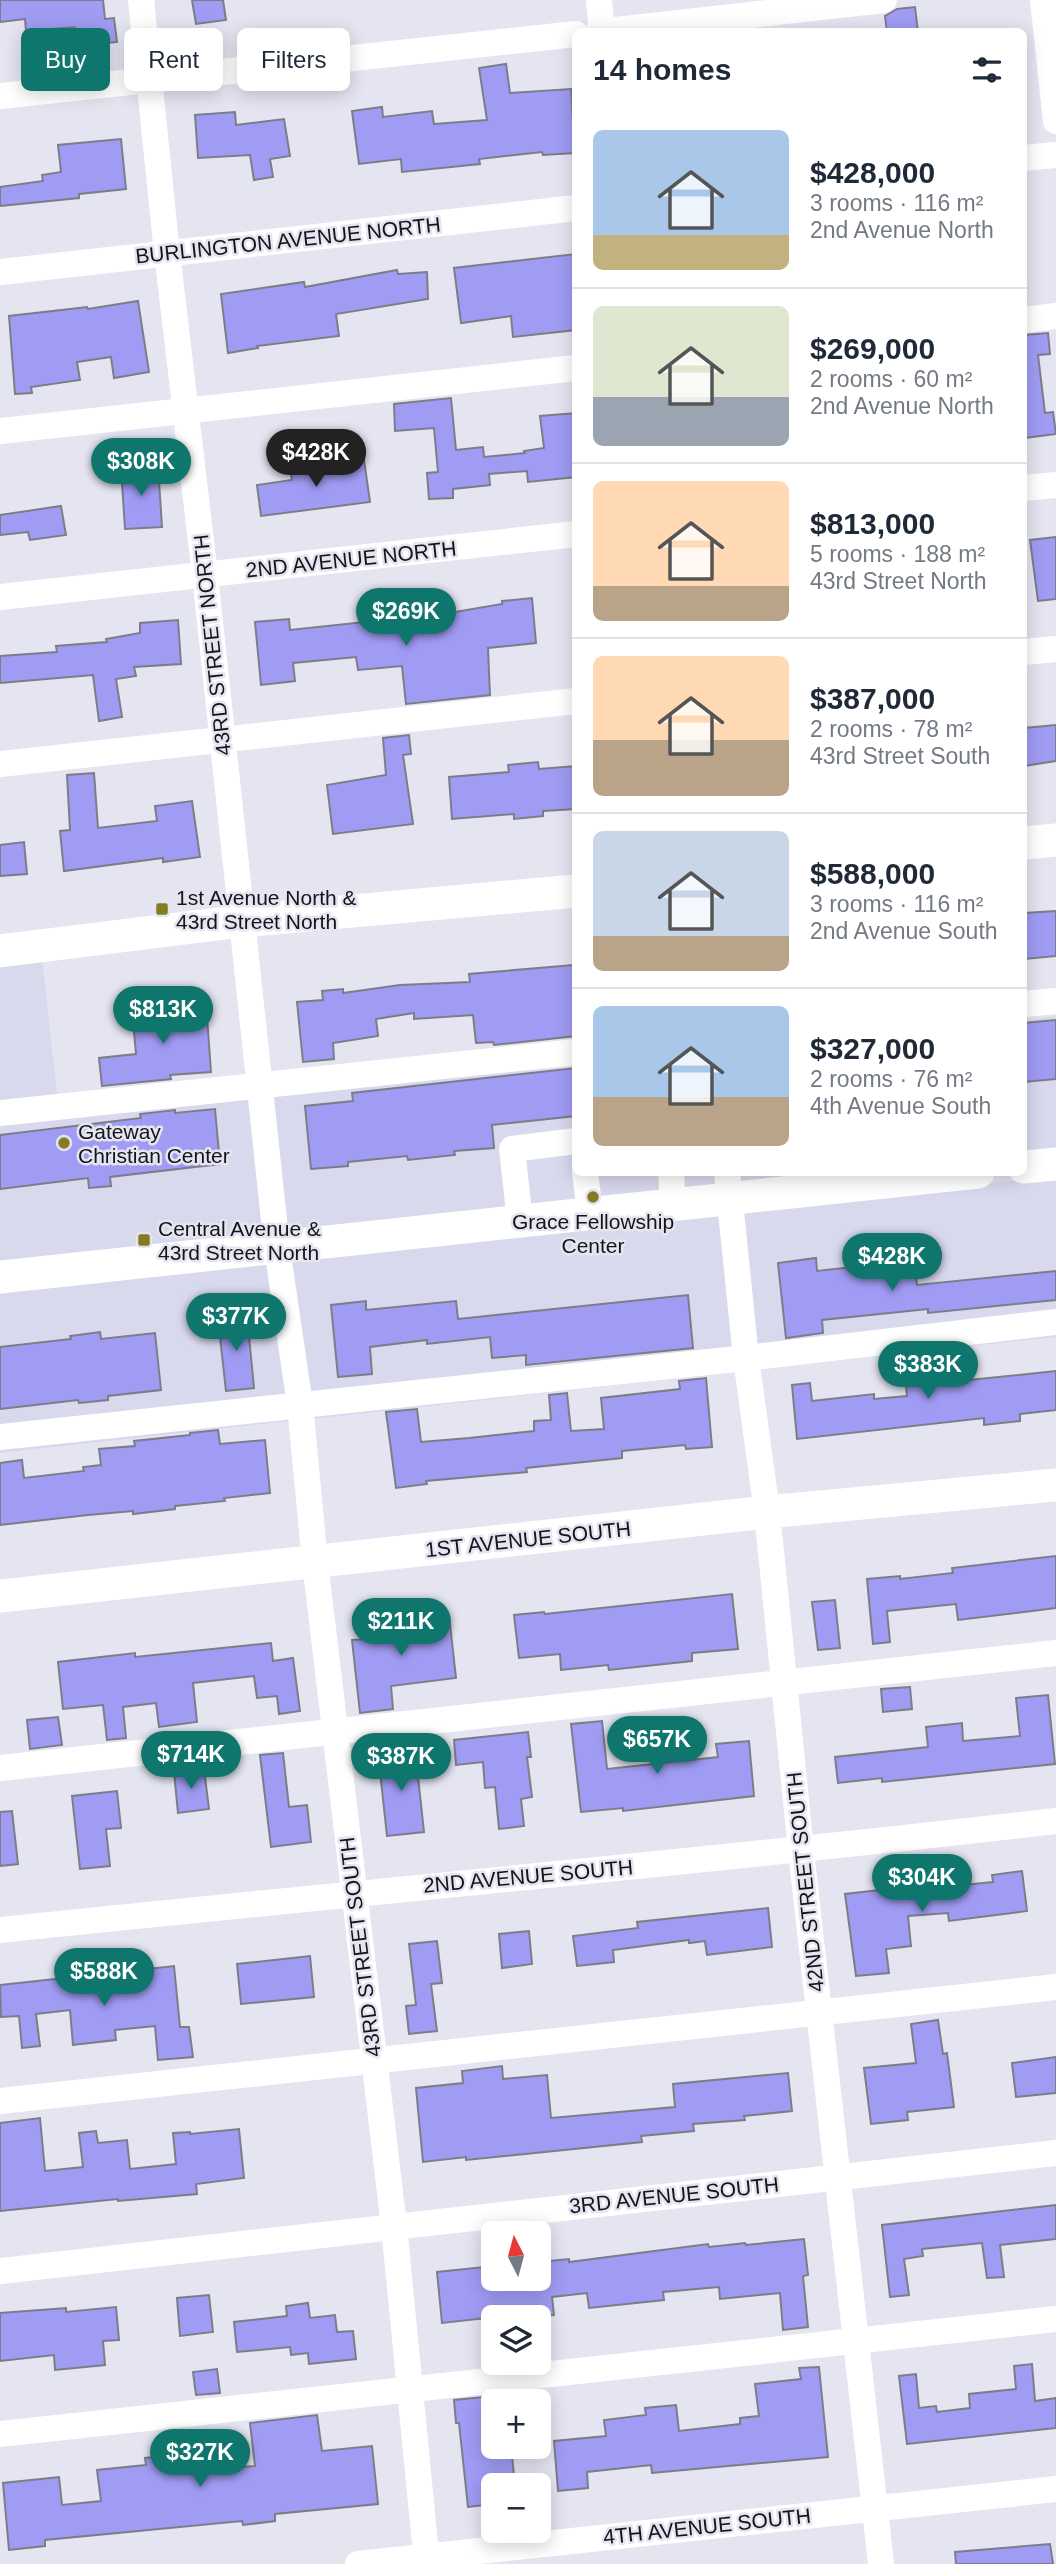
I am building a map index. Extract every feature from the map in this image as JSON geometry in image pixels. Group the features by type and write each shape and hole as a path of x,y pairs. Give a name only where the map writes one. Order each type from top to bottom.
{"main road":[{"path":"1027,844 1056,840"},
{"path":"0,951 242,920 572,891"},
{"path":"1027,1167 1056,1164"},
{"path":"0,1277 590,1213 672,1189 907,1176"},
{"name":"1ST AVENUE SOUTH","path":"0,1596 767,1512 1056,1485"}],"street":[{"name":"43RD STREET NORTH","path":"141,0 144,28"},
{"path":"599,0 601,28"},
{"path":"628,28 884,0"},
{"path":"1043,0 1056,121"},
{"path":"223,72 572,34"},
{"path":"0,96 124,83"},
{"name":"43RD STREET NORTH","path":"150,91 277,1248"},
{"path":"1027,158 1056,155"},
{"name":"BURLINGTON AVENUE NORTH","path":"0,272 572,208"},
{"path":"1027,320 1056,316"},
{"path":"0,431 572,368"},
{"path":"1027,488 1056,485"},
{"name":"2ND AVENUE NORTH","path":"0,597 572,534"},
{"path":"1027,652 1056,649"},
{"path":"0,764 572,701"},
{"path":"1027,1004 1056,1000"},
{"path":"0,1113 572,1052"},
{"path":"520,1222 512,1149 572,1142"},
{"path":"585,1176 590,1213"},
{"name":"42ND STREET SOUTH","path":"729,1186 881,2564"},
{"name":"43RD STREET SOUTH","path":"277,1248 300,1405 315,1562 394,2226 427,2560"},
{"path":"0,1437 746,1358 1056,1322"},
{"path":"0,1769 1056,1653"},
{"name":"2ND AVENUE SOUTH","path":"0,1930 354,1892 801,1850 1056,1821"},
{"path":"0,2101 1056,1986"},
{"name":"3RD AVENUE SOUTH","path":"0,2272 1056,2153"},
{"path":"0,2434 1056,2319"},
{"name":"4TH AVENUE SOUTH","path":"358,2564 427,2560 1056,2489"}],"shaded area":[{"path":"42,958 58,1103 249,1090 265,1236 0,1264 0,964"},
{"path":"1056,1016 1056,1151 1027,1154 1027,1020"},
{"path":"572,1067 572,1176 714,1176 716,1188 287,1234 272,1088"},
{"path":"737,1176 826,1176 738,1185"},
{"path":"1056,1176 1056,1337 759,1369 741,1211"},
{"path":"718,1213 736,1372 313,1419 291,1259"},
{"path":"267,1262 290,1421 0,1453 0,1290"}],"building":[{"path":"0,0 103,0 105,19 114,18 117,42 110,43 110,28 26,28 25,19 0,22"},
{"path":"192,0 223,0 226,20 196,24"},
{"path":"915,7 918,28 886,28 885,16 897,9"},
{"path":"506,64 510,93 571,89 572,153 543,155 542,152 479,159 480,164 402,172 401,159 359,164 352,111 382,107 383,117 432,111 434,124 487,120 479,68"},
{"path":"235,112 236,125 284,119 290,156 270,159 273,177 254,180 250,155 198,158 195,115"},
{"path":"121,139 126,189 79,194 79,198 0,206 0,187 43,181 42,175 61,172 58,145"},
{"path":"572,254 572,330 513,337 511,316 461,323 454,268"},
{"path":"397,270 398,274 427,272 428,299 336,314 339,336 257,346 258,348 228,353 221,294 304,282 305,287"},
{"path":"138,301 149,372 114,378 111,357 77,362 80,380 31,387 32,393 15,394 9,316 88,309"},
{"path":"1048,333 1050,354 1038,355 1045,413 1053,412 1056,434 1027,438 1027,335"},
{"path":"451,398 456,450 483,447 484,457 525,453 524,451 544,448 540,416 572,413 572,477 528,482 527,471 489,474 490,485 453,489 453,498 429,499 427,473 438,472 434,428 395,431 394,404"},
{"path":"364,460 370,502 261,516 257,485 292,480 289,464 307,462 308,469"},
{"path":"158,466 162,527 125,529 121,468"},
{"path":"61,506 66,535 30,540 28,532 0,535 0,515"},
{"path":"1056,537 1056,599 1038,601 1030,540"},
{"path":"532,598 536,643 488,648 490,695 406,704 402,666 358,670 356,657 293,663 295,681 261,685 255,622 289,619 290,630 449,613 502,604 502,601"},
{"path":"178,620 181,664 134,667 136,676 116,679 122,717 99,721 93,675 0,683 0,656 57,652 56,646 107,642 106,639 140,633 140,623"},
{"path":"1056,725 1056,761 1027,766 1027,728"},
{"path":"409,735 411,754 403,755 413,824 333,834 327,785 386,775 383,738"},
{"path":"538,762 539,769 572,766 572,809 543,811 543,816 514,819 514,814 452,819 449,777 509,772 508,765"},
{"path":"94,773 98,828 157,821 155,806 192,801 200,857 163,862 163,858 64,871 60,831 70,830 67,775"},
{"path":"24,842 27,874 0,876 0,845"},
{"path":"1056,911 1056,956 1027,959 1027,913"},
{"path":"572,965 572,1036 494,1045 493,1042 476,1043 473,1015 414,1019 414,1013 376,1019 378,1036 333,1043 334,1059 303,1062 297,1002 323,1000 322,991 343,989 343,993 400,985 470,982 469,974"},
{"path":"206,1003 211,1072 170,1075 171,1079 102,1086 99,1058 136,1054 132,1010"},
{"path":"1056,1020 1056,1079 1027,1082 1027,1023"},
{"path":"572,1068 572,1116 492,1125 494,1148 454,1151 455,1155 408,1160 407,1156 348,1162 348,1166 311,1169 305,1106 353,1101 352,1093"},
{"path":"215,1109 220,1164 110,1177 111,1186 89,1188 88,1178 0,1189 0,1135 141,1118 140,1114"},
{"path":"816,1258 817,1271 915,1260 917,1285 1056,1271 1056,1300 822,1320 823,1333 786,1338 778,1263"},
{"path":"688,1295 693,1348 526,1365 526,1355 492,1358 490,1337 427,1344 427,1340 370,1347 372,1374 338,1377 331,1305 366,1301 366,1310 456,1301 458,1319"},
{"path":"247,1316 254,1388 226,1391 218,1319"},
{"path":"100,1332 101,1339 155,1333 161,1390 108,1396 108,1400 79,1403 78,1400 0,1409 0,1347 71,1339 70,1336"},
{"path":"966,1355 969,1380 1056,1371 1056,1410 1020,1414 1020,1421 984,1425 984,1418 797,1439 792,1385 810,1383 812,1401 874,1394 874,1399 907,1396 904,1366 950,1361 949,1357"},
{"path":"706,1378 712,1447 686,1449 685,1445 622,1451 622,1458 526,1468 527,1472 426,1481 427,1484 396,1488 386,1412 417,1409 421,1442 469,1438 534,1431 534,1421 551,1420 549,1395 567,1393 571,1431 604,1429 601,1398 680,1389 679,1381"},
{"path":"218,1430 220,1444 265,1440 270,1493 133,1514 133,1511 0,1525 0,1463 22,1460 24,1478 84,1471 83,1467 101,1465 99,1449 135,1446 134,1441"},
{"path":"1056,1556 1056,1608 958,1620 956,1604 887,1611 890,1642 873,1644 867,1579 900,1576 900,1579 953,1573 952,1568"},
{"path":"732,1594 738,1649 692,1653 692,1661 609,1670 608,1665 561,1670 560,1654 519,1658 514,1615"},
{"path":"835,1600 840,1648 818,1650 812,1602"},
{"path":"449,1615 456,1678 391,1686 393,1709 360,1713 352,1640 369,1639 367,1623"},
{"path":"271,1643 273,1661 293,1658 300,1711 279,1714 277,1696 257,1698 254,1676 193,1683 197,1722 159,1727 156,1703 123,1707 126,1738 107,1740 103,1705 63,1709 58,1662 135,1653 135,1657"},
{"path":"910,1687 912,1709 883,1712 881,1689"},
{"path":"1048,1695 1055,1764 882,1782 882,1778 838,1783 835,1757 928,1747 926,1727 962,1723 963,1741 1020,1736 1016,1698"},
{"path":"58,1717 62,1745 30,1749 27,1720"},
{"path":"602,1721 607,1769 718,1757 716,1744 749,1741 754,1796 623,1811 623,1808 581,1812 571,1724"},
{"path":"528,1732 531,1757 527,1757 532,1797 521,1799 524,1826 499,1829 495,1787 485,1788 483,1762 456,1765 454,1740"},
{"path":"415,1749 424,1832 387,1836 378,1753"},
{"path":"283,1753 289,1807 307,1805 311,1842 271,1847 260,1755"},
{"path":"204,1769 209,1809 178,1813 174,1772"},
{"path":"117,1791 121,1828 106,1829 110,1866 80,1869 72,1796"},
{"path":"12,1811 18,1864 0,1866 0,1812"},
{"path":"1022,1871 1027,1911 949,1921 948,1913 908,1916 911,1946 886,1949 889,1973 856,1976 845,1894 933,1884 933,1888 993,1882 992,1875"},
{"path":"768,1908 772,1947 707,1955 705,1941 689,1943 689,1940 613,1950 614,1962 577,1966 573,1936 638,1928 637,1922"},
{"path":"529,1931 532,1964 502,1968 499,1934"},
{"path":"437,1941 442,1983 431,1984 437,2031 409,2034 406,2006 416,2005 409,1944"},
{"path":"310,1956 314,1997 241,2004 237,1964"},
{"path":"174,1966 180,2027 189,2027 193,2057 158,2060 155,2026 115,2030 116,2040 73,2045 70,2010 36,2014 40,2046 22,2048 19,2016 1,2017 0,1985"},
{"path":"938,2020 943,2054 947,2053 954,2107 907,2112 908,2120 871,2124 864,2068 916,2063 911,2024"},
{"path":"1056,2057 1056,2093 1016,2097 1012,2063"},
{"path":"502,2066 503,2079 547,2075 551,2118 675,2107 673,2084 788,2073 792,2111 744,2116 745,2120 693,2124 694,2131 641,2136 642,2142 423,2162 416,2088 463,2083 462,2071"},
{"path":"40,2118 45,2171 83,2167 79,2133 96,2131 98,2143 127,2140 130,2169 176,2164 173,2133 239,2129 244,2178 196,2184 197,2194 0,2211 0,2123"},
{"path":"1056,2205 1056,2239 1000,2245 1004,2277 987,2278 982,2243 922,2249 923,2256 904,2259 909,2295 890,2297 882,2225"},
{"path":"804,2239 808,2275 803,2276 808,2327 783,2330 780,2293 720,2299 719,2287 663,2292 664,2300 589,2308 587,2293 552,2297 554,2315 551,2315 551,2305 481,2305 481,2319 442,2323 437,2272 481,2267 481,2291 551,2291 551,2261 569,2259 569,2262 708,2244 709,2247"},
{"path":"209,2295 213,2332 180,2336 177,2298"},
{"path":"308,2303 310,2318 335,2315 337,2332 353,2331 356,2359 309,2364 308,2353 291,2355 290,2347 237,2352 234,2322 287,2316 286,2306"},
{"path":"116,2307 119,2340 103,2341 105,2365 55,2370 54,2355 0,2361 0,2313 66,2308 66,2312"},
{"path":"1032,2364 1035,2401 1056,2398 1056,2428 907,2444 899,2376 916,2374 919,2408 936,2406 937,2412 970,2408 969,2394 1016,2389 1014,2366"},
{"path":"819,2367 828,2457 652,2473 651,2465 587,2472 588,2488 558,2491 554,2441 606,2436 604,2420 646,2415 645,2408 676,2405 679,2431 740,2424 740,2418 759,2416 755,2384 801,2379 799,2368"},
{"path":"217,2369 220,2393 196,2395 193,2372"},
{"path":"481,2397 481,2459 512,2459 514,2473 481,2473 481,2506 468,2507 454,2400"},
{"path":"317,2415 322,2451 372,2446 378,2504 275,2514 275,2521 243,2525 242,2521 45,2540 45,2546 9,2550 3,2483 59,2477 62,2505 101,2501 97,2470 146,2465 145,2458 209,2452 210,2469 255,2466 250,2423"},
{"path":"1050,2544 1053,2564 956,2564 955,2552"}],"place":[{"name":"1st Avenue North & 43rd Street North","path":"162,909"},
{"name":"Gateway Christian Center","path":"64,1143"},
{"name":"Grace Fellowship Center","path":"593,1197"},
{"name":"Central Avenue & 43rd Street North","path":"144,1240"}]}
